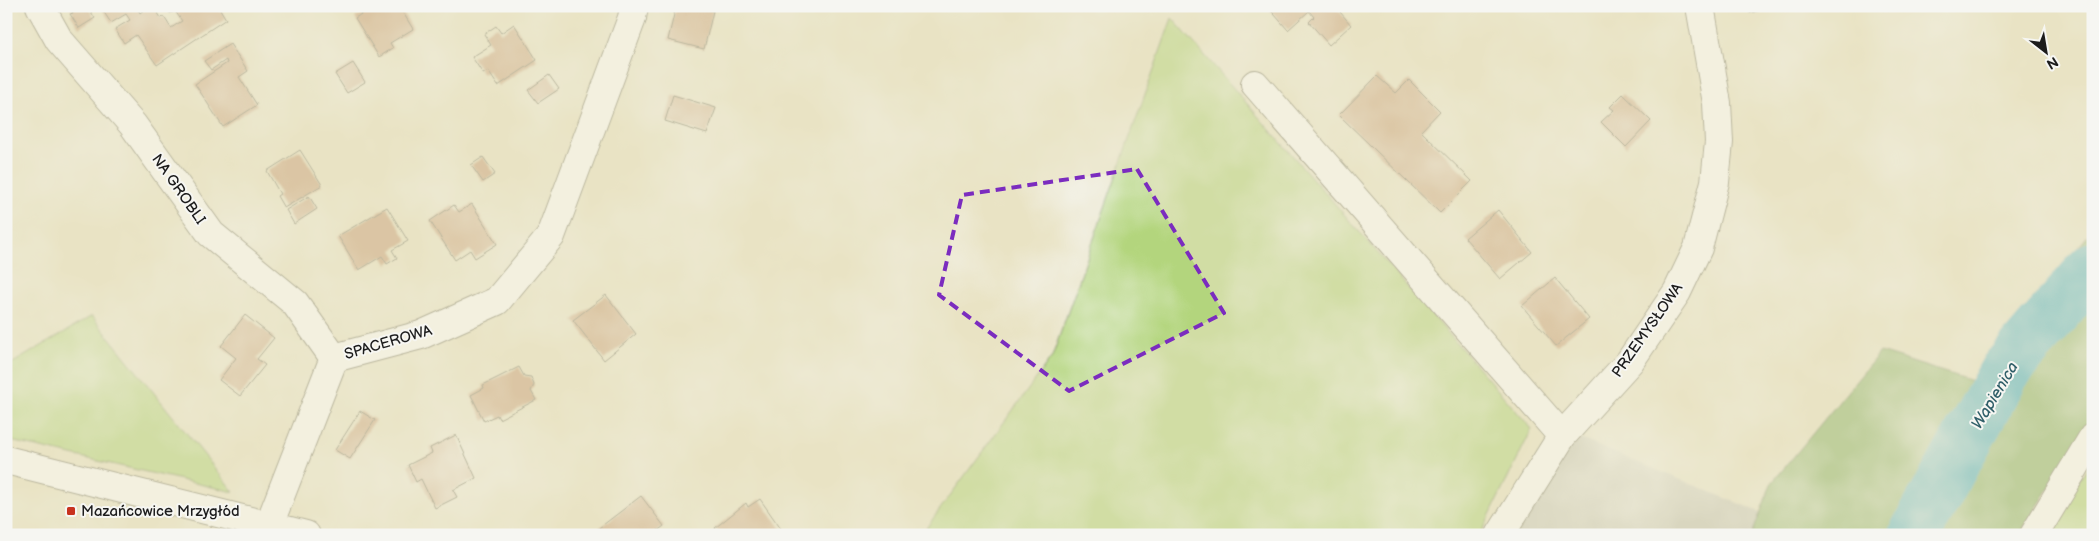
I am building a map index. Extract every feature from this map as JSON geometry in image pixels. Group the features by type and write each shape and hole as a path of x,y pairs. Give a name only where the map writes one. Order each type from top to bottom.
{"street":[{"name":"NA GROBLI","path":"40,6 59,40 133,125 211,234 294,303 334,358"},
{"name":"PRZEMYSŁOWA","path":"1500,535 1562,436 1630,361 1677,292 1698,248 1715,182 1719,142 1718,103 1700,6"},
{"name":"SPACEROWA","path":"269,525 334,358 421,336 497,301 551,236 630,10"},
{"path":"1255,84 1562,436"},
{"path":"2034,535 2093,437"},
{"path":"6,460 306,535"}],"highlighted area":[{"path":"1137,169 1224,313 1069,391 939,295 962,195"}],"shaded area":[{"path":"1573,436 1760,512 1752,535 1509,535"}],"green space":[{"path":"1172,18 1532,429 1480,535 921,535 1052,357"},
{"path":"2093,229 2093,421 2019,535 1752,535 1771,484 1880,352 1972,381"},
{"path":"92,316 234,492 6,440 6,367"},
{"path":"2093,458 2093,535 2045,535"}],"building":[{"path":"69,6 87,6 95,18 79,28 70,14 73,13"},
{"path":"100,6 136,6 140,13 145,9 156,10 161,18 164,17 171,28 182,21 175,11 170,13 165,6 218,6 226,19 157,65 136,35 124,43 115,29 130,20 126,14 111,23"},
{"path":"374,6 399,6 413,29 390,43 393,48 379,57 355,18"},
{"path":"676,6 705,6 705,8 713,11 704,49 668,40"},
{"path":"1267,6 1335,6 1351,25 1329,45 1309,22 1314,17 1309,11 1288,30"},
{"path":"1748,6 1772,6 1772,7 1750,13"},
{"path":"514,24 537,60 498,86 488,71 483,74 472,57 491,45 484,34 496,26 501,33"},
{"path":"230,44 248,71 239,77 257,105 223,127 195,84 227,63 226,60 211,70 204,61"},
{"path":"353,63 365,82 347,93 335,74"},
{"path":"549,75 559,89 538,103 528,90"},
{"path":"1377,76 1396,93 1409,80 1440,111 1421,131 1472,181 1440,213 1339,115"},
{"path":"1623,94 1651,121 1626,147 1601,122 1614,110 1610,107"},
{"path":"673,95 716,108 707,134 665,121"},
{"path":"300,150 322,185 284,208 277,196 280,194 267,171"},
{"path":"483,157 495,174 483,182 471,165"},
{"path":"309,196 317,209 294,224 286,210"},
{"path":"472,204 497,244 475,258 470,250 455,260 430,221 454,205 459,212"},
{"path":"387,207 408,241 392,250 397,258 387,264 382,256 359,270 338,236"},
{"path":"1498,210 1532,252 1500,279 1465,238"},
{"path":"1555,278 1589,319 1556,346 1522,306"},
{"path":"606,295 636,334 604,360 573,320"},
{"path":"245,315 274,338 257,359 265,365 240,396 219,380 236,358 221,346"},
{"path":"519,367 524,376 531,377 534,385 531,391 536,400 499,419 497,415 484,421 471,395 484,388 483,385"},
{"path":"360,411 375,420 350,459 335,450"},
{"path":"456,435 476,478 453,490 457,497 435,508 421,479 416,482 408,465 432,453 430,448"},
{"path":"641,496 664,526 652,535 604,535 599,528"},
{"path":"760,499 781,529 772,535 720,535 715,528 746,503 748,507"}],"waterway":[{"name":"Wapienica","path":"1914,535 2005,371 2093,268"}],"place":[{"name":"Mazańcowice Mrzygłód","path":"71,511"}]}
